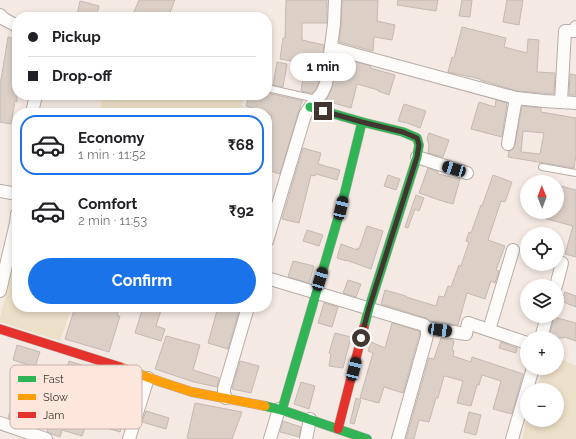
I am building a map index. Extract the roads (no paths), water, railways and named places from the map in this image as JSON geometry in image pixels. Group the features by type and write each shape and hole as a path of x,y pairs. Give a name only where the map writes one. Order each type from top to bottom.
{"street":[{"path":"272,224 305,115 322,93 326,84 334,24 335,0"},
{"path":"0,15 12,23"},
{"path":"0,26 12,26"},
{"path":"561,102 565,31 575,31 576,27"},
{"path":"331,48 516,98 576,103"},
{"path":"508,144 516,98"},
{"path":"314,103 362,122 403,132 417,138 419,145 417,157 369,308 338,429"},
{"path":"270,439 341,208 362,122"},
{"path":"417,157 467,173"},
{"path":"0,191 12,193"},
{"path":"0,285 12,239"},
{"path":"489,330 513,250"},
{"path":"272,280 424,325 427,328 466,334 468,323 520,341"},
{"path":"226,398 224,389 247,312"},
{"path":"398,439 428,332 427,328"},
{"path":"0,329 115,365"},
{"path":"142,375 206,395 280,409 367,439"},
{"path":"512,439 531,375"},
{"path":"142,397 148,378"},
{"path":"306,439 310,419"},
{"path":"0,423 10,426"},
{"path":"17,429 46,439"},
{"path":"129,439 132,429"}],"lane":[{"path":"272,90 314,103"},
{"path":"542,167 576,173"}]}
